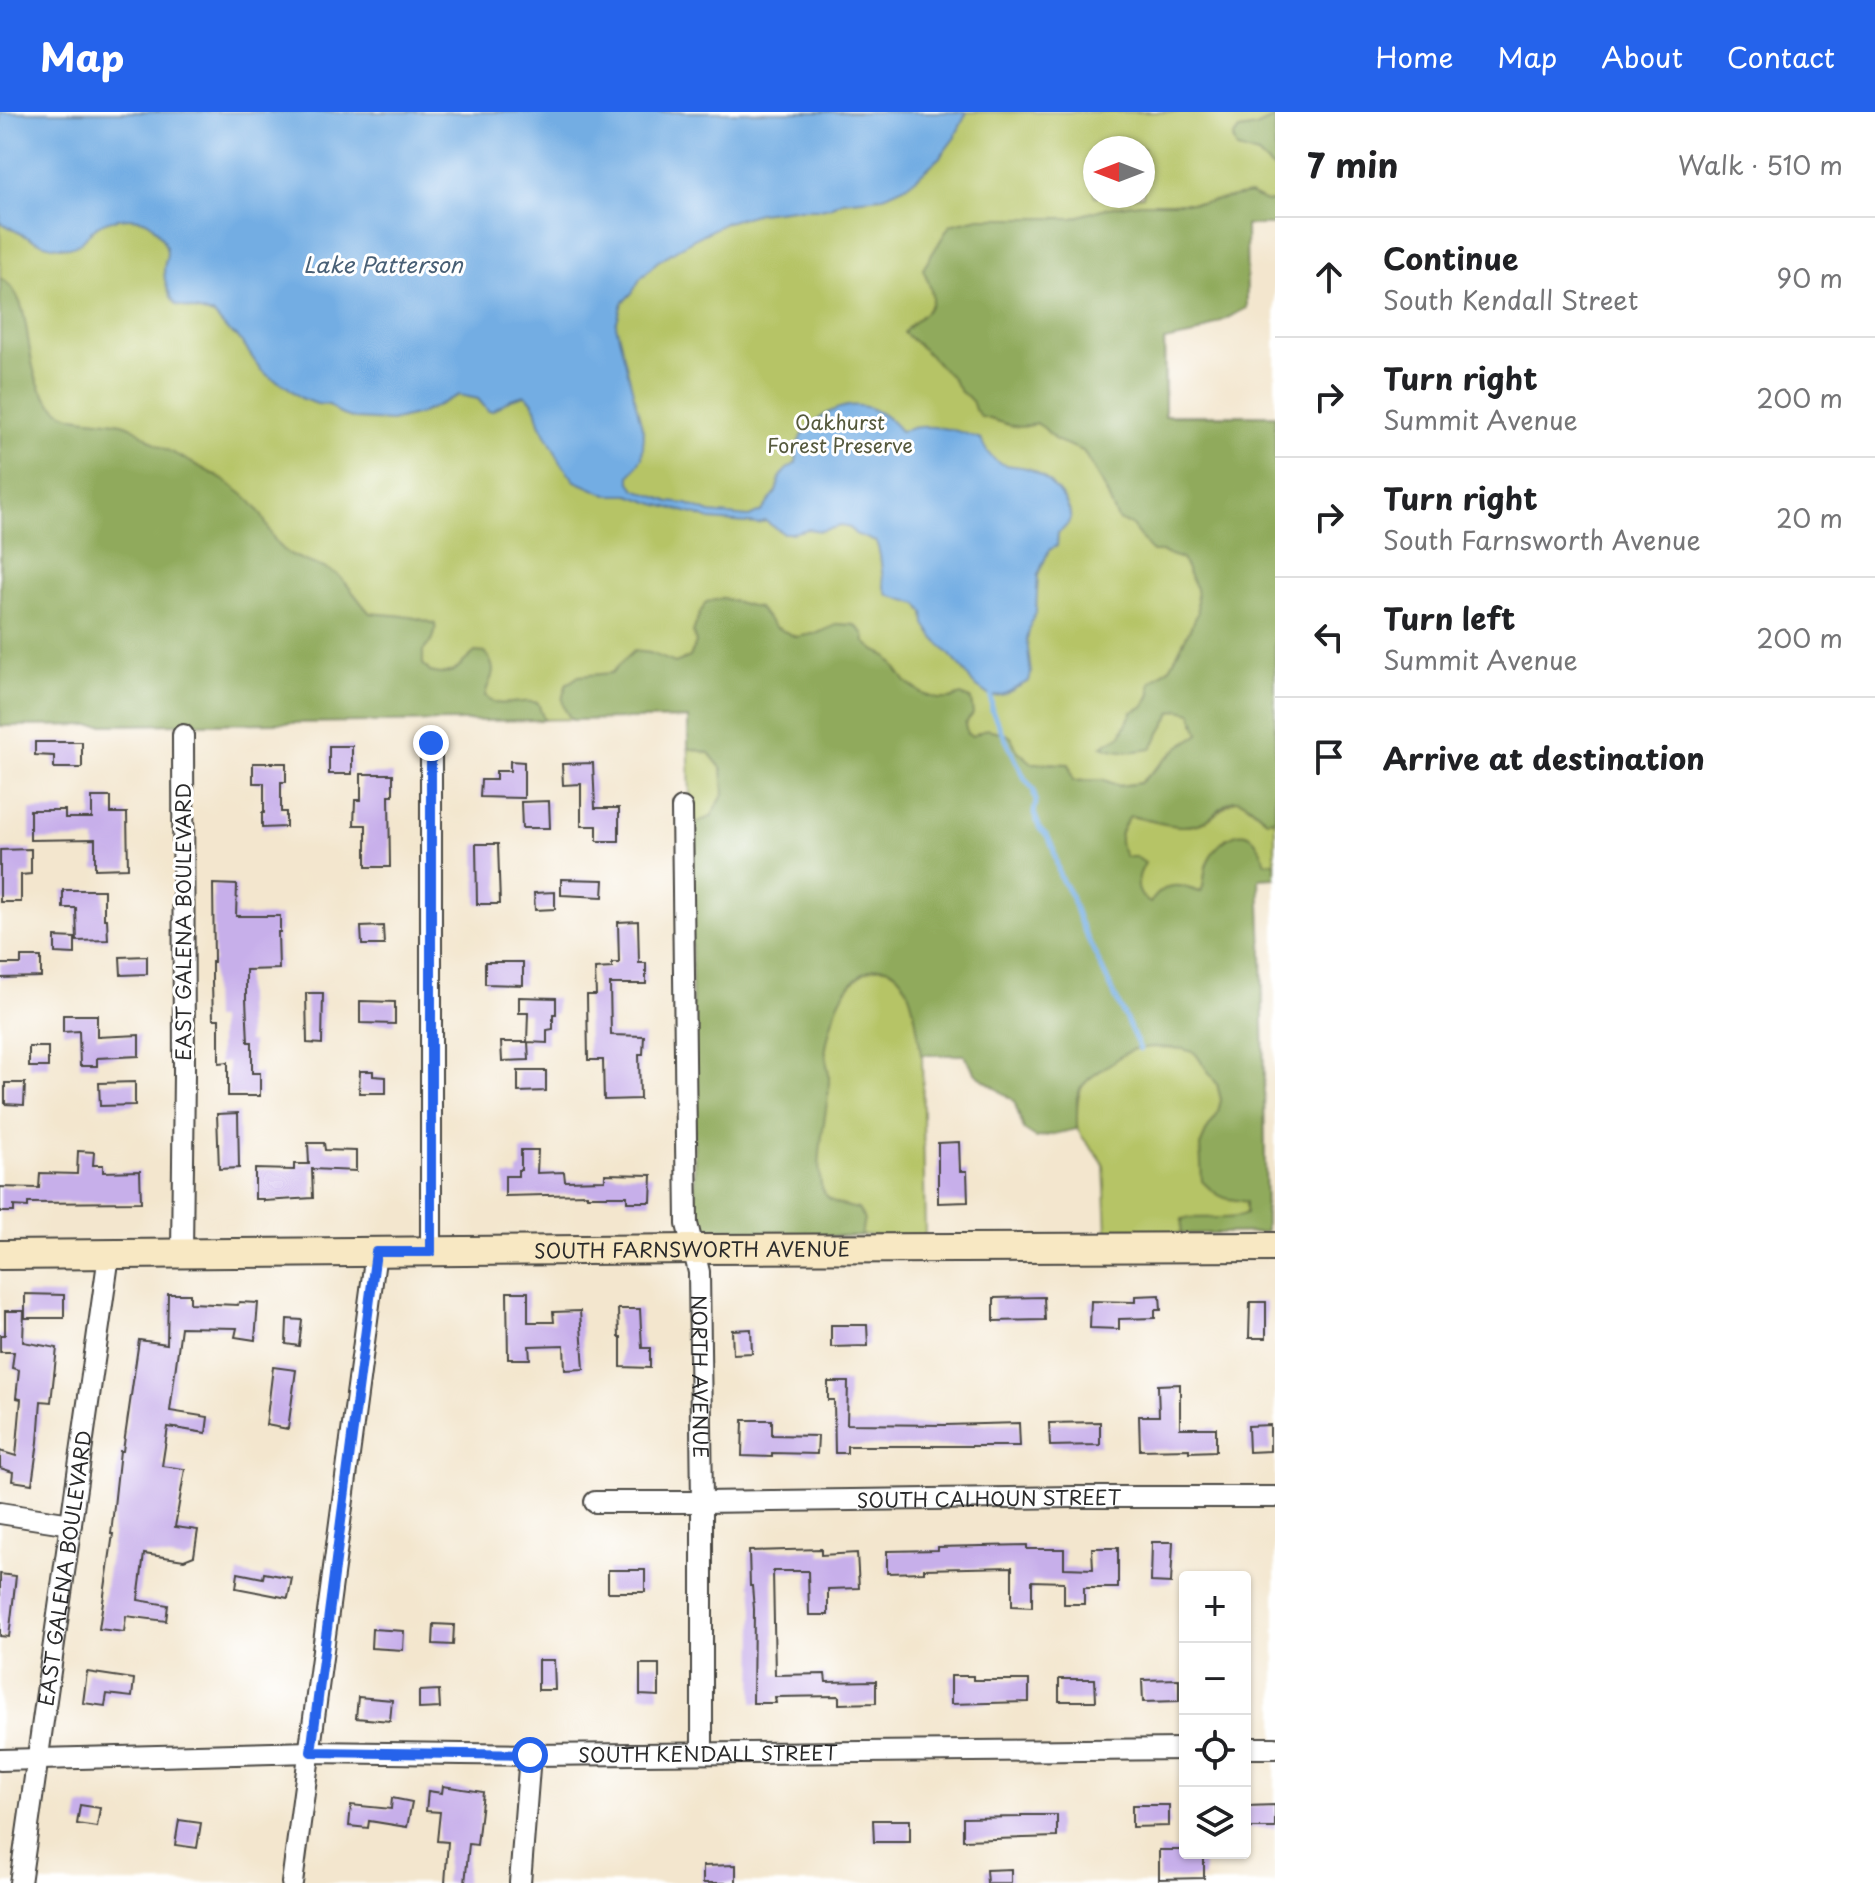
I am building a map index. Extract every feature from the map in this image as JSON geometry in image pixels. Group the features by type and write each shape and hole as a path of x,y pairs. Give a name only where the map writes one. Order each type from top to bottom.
{"street":[{"name":"EAST GALENA BOULEVARD","path":"182,1252 183,735"},
{"path":"431,743 431,1252"},
{"name":"NORTH AVENUE","path":"682,808 687,1224 699,1272 702,1753"},
{"name":"SOUTH FARNSWORTH AVENUE","path":"0,1255 1275,1247"},
{"path":"292,1883 376,1252"},
{"name":"EAST GALENA BOULEVARD","path":"20,1883 109,1255"},
{"name":"SOUTH CALHOUN STREET","path":"595,1502 1275,1497"},
{"path":"0,1513 71,1524"},
{"path":"1251,1748 1275,1748"},
{"name":"SOUTH KENDALL STREET","path":"0,1760 311,1752 530,1755 1179,1749"},
{"path":"520,1883 530,1755"}],"green space":[{"name":"Oakhurst Forest Preserve","path":"0,112 1275,112 1275,225 1163,225 1165,415 1275,415 1275,755 1169,756 1140,783 1119,786 1104,780 1073,781 1069,764 1032,763 1026,758 982,955 1262,952 1266,1232 1107,1234 1104,1166 1079,1132 1077,1123 1079,1092 1104,1068 1103,1053 922,1055 925,1235 717,1236 700,1230 688,718 0,726"},
{"path":"1275,118 1275,169 1258,155 1237,149 1233,138 1239,130 1256,127"},
{"path":"1249,194 1267,202 1275,201 1275,225 1246,225 1247,308 1194,335 1164,341 1165,416 1275,415 1275,819 1267,820 1236,800 1205,821 1187,826 1130,816 1121,831 1120,841 1126,857 1136,857 1145,863 1138,885 1141,895 1150,903 1170,886 1201,892 1211,855 1221,843 1234,835 1248,835 1256,841 1266,863 1275,862 1275,878 1259,879 1266,1232 1181,1234 1182,1219 1231,1218 1246,1214 1246,1202 1222,1197 1202,1181 1200,1146 1217,1115 1221,1100 1217,1084 1195,1053 1153,1047 1134,1049 1081,1087 1077,1097 1077,1129 1036,1138 1024,1130 1014,1101 976,1074 964,1055 921,1055 915,1014 905,985 888,968 875,968 850,985 833,1017 826,1052 829,1074 819,1170 828,1198 858,1209 864,1218 861,1236 707,1235 695,1222 690,825 711,817 724,793 722,769 709,753 688,748 688,718 572,720 563,703 567,684 579,676 611,673 634,651 650,653 675,663 690,657 696,643 693,632 706,602 723,598 758,608 775,627 796,637 818,633 838,624 855,625 864,634 865,642 887,656 906,682 923,694 938,699 961,695 971,699 973,714 965,724 967,734 972,736 987,729 1004,733 1032,763 1069,764 1073,781 1104,780 1119,786 1140,783 1180,746 1199,734 1192,713 1179,710 1172,712 1151,749 1126,751 1102,746 1121,735 1132,712 1145,706 1151,694 1150,683 1171,666 1198,613 1196,589 1182,559 1152,552 1131,525 1118,520 1103,485 1083,451 1055,440 1036,423 1022,427 981,417 951,377 904,333 931,304 931,292 923,269 950,225 979,218 1073,218 1108,208 1155,208 1155,203 1203,203"},
{"path":"0,278 13,289 21,304 37,380 46,397 60,411 76,417 131,426 156,444 224,481 258,510 275,541 284,550 339,576 370,613 411,617 435,624 431,642 423,651 423,664 430,672 440,674 454,671 475,652 486,653 493,671 485,696 504,704 538,703 544,720 0,726"},
{"path":"1238,799 1267,820 1275,819 1275,862 1266,863 1226,838 1209,859 1201,892 1180,886 1150,904 1140,896 1136,857 1125,857 1120,841 1121,831 1129,816 1188,826 1206,821"}],"water":[{"name":"Lake Patterson","path":"0,112 967,112 955,137 940,157 904,187 882,197 842,201 820,209 759,213 727,222 657,262 640,279 622,303 616,325 644,435 642,458 630,476 630,482 635,489 670,502 687,504 710,513 749,517 762,511 776,492 780,478 796,463 797,446 804,433 836,409 847,406 869,408 880,413 900,431 936,427 981,439 986,451 995,460 1004,465 1027,468 1044,478 1063,498 1070,513 1068,523 1058,533 1057,546 1049,550 1038,575 1036,612 1027,640 1029,681 1005,694 991,697 973,684 934,638 918,604 888,595 876,542 855,534 850,528 841,526 820,531 808,529 783,533 765,521 758,524 710,520 629,495 607,495 575,481 561,463 540,423 536,408 525,395 488,411 478,399 459,395 420,414 391,421 355,419 340,414 329,405 301,398 261,370 238,337 214,315 176,305 165,280 165,245 157,230 147,222 126,218 104,223 78,244 60,247 24,236 0,222"}],"building":[{"path":"35,742 82,742 82,768 54,768 54,756 35,755"},
{"path":"329,746 352,746 352,774 329,774"},
{"path":"510,761 524,762 524,798 480,797 481,780 496,780 496,771 510,771"},
{"path":"253,763 286,763 286,782 281,782 281,812 286,812 286,827 262,828 264,783 253,783"},
{"path":"593,763 595,808 619,808 619,841 597,841 597,826 581,826 581,784 563,785 562,764"},
{"path":"361,774 393,774 393,795 389,795 390,867 366,867 366,825 354,825 355,800 361,800"},
{"path":"92,797 111,797 111,813 127,813 128,868 95,869 95,839 30,840 30,810 65,810 65,818 92,818"},
{"path":"549,801 550,828 522,828 521,802"},
{"path":"476,844 498,844 500,904 477,904"},
{"path":"31,849 31,874 21,875 21,902 0,902 0,850"},
{"path":"561,879 604,880 603,897 561,895"},
{"path":"213,884 237,885 236,916 280,916 279,969 246,970 248,1042 252,1042 252,1073 260,1073 260,1096 228,1096 228,1062 219,1063 219,1019 213,1019"},
{"path":"63,890 104,890 108,940 77,941 76,908 63,908"},
{"path":"555,892 555,909 535,910 534,893"},
{"path":"638,921 639,963 646,963 646,984 610,984 611,1035 644,1036 643,1054 639,1054 640,1099 604,1100 603,1060 588,1060 587,995 596,995 595,969 612,968 612,963 619,963 618,922"},
{"path":"383,926 384,945 362,945 361,927"},
{"path":"55,937 75,938 75,954 55,953"},
{"path":"147,956 147,974 121,975 120,957"},
{"path":"21,957 41,957 41,977 0,978 0,964 21,964"},
{"path":"485,962 523,962 523,985 485,984"},
{"path":"306,993 323,993 322,1044 307,1043"},
{"path":"519,997 556,998 553,1029 547,1030 547,1043 528,1042 529,1060 502,1061 501,1042 527,1042 528,1013 519,1013"},
{"path":"360,1001 395,1002 395,1024 360,1023"},
{"path":"63,1015 97,1015 97,1037 139,1035 139,1056 97,1058 97,1066 80,1066 79,1031 63,1032"},
{"path":"29,1047 48,1047 48,1067 29,1067"},
{"path":"360,1071 373,1071 373,1076 386,1077 386,1093 359,1093"},
{"path":"518,1071 546,1071 546,1091 518,1092"},
{"path":"135,1082 135,1105 100,1106 99,1083"},
{"path":"5,1083 25,1083 24,1105 5,1104"},
{"path":"238,1113 239,1168 219,1169 217,1114"},
{"path":"959,1142 960,1171 967,1171 968,1202 938,1203 938,1143"},
{"path":"308,1143 324,1143 325,1150 356,1151 356,1171 312,1169 313,1198 255,1199 255,1169 294,1170 294,1164 309,1164"},
{"path":"521,1150 538,1150 537,1173 564,1172 565,1181 605,1180 605,1174 652,1175 651,1202 627,1202 627,1196 587,1194 505,1196 505,1176 518,1176 518,1170 521,1170"},
{"path":"78,1151 94,1152 93,1165 103,1165 103,1172 140,1171 141,1202 28,1203 28,1207 14,1206 14,1212 0,1212 0,1187 39,1188 40,1173 77,1174"},
{"path":"507,1292 528,1292 528,1322 554,1322 553,1312 580,1311 584,1369 565,1370 564,1345 529,1346 530,1359 508,1359"},
{"path":"25,1294 64,1295 64,1318 25,1318"},
{"path":"168,1294 190,1294 190,1303 258,1303 255,1340 235,1337 237,1328 181,1327 170,1411 208,1417 206,1433 168,1427 162,1466 185,1469 175,1527 198,1530 194,1556 184,1560 144,1554 138,1600 168,1605 166,1621 126,1616 124,1632 99,1629 113,1534 120,1451 123,1451 139,1340 167,1344"},
{"path":"1160,1295 1161,1310 1155,1310 1155,1318 1119,1319 1119,1329 1090,1328 1091,1301 1135,1302 1135,1296"},
{"path":"1044,1297 1045,1320 994,1321 994,1298"},
{"path":"1250,1302 1266,1302 1266,1338 1249,1338"},
{"path":"618,1309 640,1309 642,1348 650,1348 650,1368 621,1367"},
{"path":"5,1311 24,1311 23,1342 57,1348 51,1402 41,1401 32,1484 12,1481 13,1472 0,1468 0,1451 16,1456 21,1399 16,1398 19,1370 12,1368 14,1352 0,1352 0,1335 5,1335"},
{"path":"287,1319 302,1320 299,1346 286,1344"},
{"path":"831,1325 867,1325 868,1346 831,1347"},
{"path":"751,1329 752,1353 733,1354 732,1330"},
{"path":"273,1367 296,1370 288,1429 266,1425"},
{"path":"828,1382 848,1382 847,1424 1019,1423 1020,1446 847,1446 847,1453 835,1453 834,1400 828,1400"},
{"path":"1180,1384 1180,1428 1216,1428 1216,1451 1140,1450 1139,1416 1159,1416 1158,1385"},
{"path":"743,1420 772,1420 772,1435 818,1436 817,1454 742,1456"},
{"path":"1100,1422 1100,1445 1050,1446 1049,1423"},
{"path":"1270,1425 1270,1451 1249,1452 1248,1426"},
{"path":"1152,1542 1173,1542 1171,1583 1151,1582"},
{"path":"1027,1545 1027,1549 1064,1549 1064,1568 1093,1569 1092,1548 1118,1548 1118,1588 1084,1588 1084,1604 1064,1604 1064,1582 1032,1581 1032,1607 1012,1606 1012,1567 887,1573 887,1551"},
{"path":"821,1549 821,1555 857,1553 859,1588 828,1589 828,1615 809,1615 808,1571 773,1571 775,1675 825,1674 826,1682 876,1681 876,1703 839,1704 839,1696 775,1697 776,1703 753,1703 754,1609 749,1551"},
{"path":"608,1570 645,1570 645,1592 608,1592"},
{"path":"238,1573 263,1578 264,1573 292,1578 288,1598 236,1588"},
{"path":"0,1574 16,1576 9,1637 0,1636"},
{"path":"434,1624 454,1625 453,1645 433,1644"},
{"path":"372,1629 404,1631 403,1650 371,1648"},
{"path":"538,1660 554,1660 555,1690 538,1690"},
{"path":"640,1664 659,1664 659,1696 640,1695"},
{"path":"87,1672 134,1679 132,1697 107,1694 105,1706 83,1703"},
{"path":"951,1676 973,1676 973,1680 1029,1680 1029,1702 951,1704"},
{"path":"1059,1679 1095,1679 1096,1701 1059,1701"},
{"path":"1179,1679 1179,1701 1143,1702 1142,1680"},
{"path":"439,1690 440,1708 419,1709 419,1691"},
{"path":"358,1697 392,1700 390,1721 356,1718"},
{"path":"443,1786 483,1792 477,1845 469,1844 465,1883 445,1883 448,1842 437,1841 440,1812 426,1811 428,1791 442,1793"},
{"path":"392,1798 412,1802 407,1827 369,1821 368,1828 349,1826 351,1805 391,1809"},
{"path":"80,1805 100,1808 97,1827 77,1824"},
{"path":"1132,1805 1169,1805 1169,1826 1132,1827"},
{"path":"1275,1805 1275,1828 1251,1828 1251,1806"},
{"path":"1057,1815 1057,1837 963,1840 963,1818"},
{"path":"179,1820 201,1823 197,1848 175,1845"},
{"path":"873,1820 910,1820 910,1842 874,1842"},
{"path":"1159,1850 1179,1850 1179,1859 1204,1859 1204,1878 1159,1879"},
{"path":"736,1865 736,1883 703,1883 703,1866"},
{"path":"1011,1869 1011,1883 987,1883 986,1870"}],"waterway":[{"path":"991,697 992,711 1025,779 1033,789 1036,802 1034,813 1053,848 1060,877 1140,1049"}],"route":[{"path":"431,743 431,1252 376,1252 311,1752 530,1755"}]}
